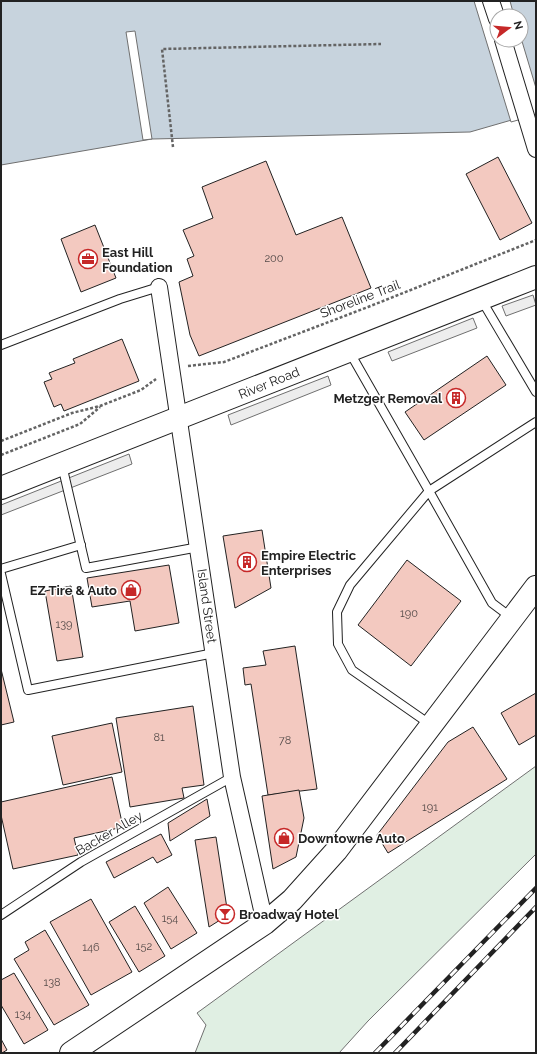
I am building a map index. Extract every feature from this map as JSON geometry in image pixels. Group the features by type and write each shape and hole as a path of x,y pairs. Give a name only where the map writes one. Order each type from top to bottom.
{"main road":[{"name":"River Road","path":"1,488 536,277"},
{"path":"70,1053 265,923 292,900 336,851 536,587"}],"street":[{"path":"505,48 536,148"},
{"name":"Island Street","path":"159,287 180,418 232,777 265,923"}],"lane":[{"path":"1,344 120,299 159,287"},
{"path":"481,298 536,392"},
{"path":"349,351 492,603 512,618"},
{"path":"431,726 352,670 338,644 337,612 350,585 429,492 536,422"},
{"path":"62,464 86,568 199,546"},
{"path":"1,569 81,545"},
{"path":"1,574 28,690 214,653"},
{"name":"Backer Alley","path":"1,915 81,862 232,777"}],"path":[{"path":"173,147 162,49 381,44"},
{"name":"Shoreline Trail","path":"189,366 224,362 368,308 536,240"},
{"path":"1,441 72,413 100,406 141,390 158,378"},
{"path":"1,455 80,424 100,406"}],"green space":[{"path":"536,766 536,854 368,1021 339,1053 195,1053 206,1025 197,1013"}],"shaded area":[{"path":"1,1 536,1 536,113 470,132 152,139 1,165"},
{"path":"533,295 536,305 506,316 502,306"},
{"path":"473,318 477,328 392,361 388,352"},
{"path":"328,376 331,385 231,425 228,415"},
{"path":"129,454 132,464 1,515 1,505"}],"pier":[{"path":"474,1 510,1 512,8 489,8 489,48 524,48 536,88 536,115 511,122"},
{"path":"135,31 152,139 143,140 126,32"}],"building":[{"path":"498,157 532,223 500,240 466,174"},
{"path":"266,161 296,235 342,217 371,288 199,356 190,335 179,282 193,276 187,259 194,256 183,230 213,218 202,187"},
{"name":"East Hill Foundation","path":"95,225 116,278 81,292 61,239"},
{"path":"122,339 139,381 64,411 61,404 54,407 44,382 52,379 49,373 75,363 73,359"},
{"name":"Metzger Removal","path":"487,356 506,385 424,440 405,412"},
{"name":"Empire Electric Enterprises","path":"262,530 271,588 235,608 223,536"},
{"path":"407,560 461,601 411,666 358,625"},
{"name":"EZ Tire & Auto","path":"169,565 179,623 135,631 130,601 92,607 87,578"},
{"path":"71,586 83,657 57,661 45,591"},
{"path":"295,646 317,789 268,795 251,684 245,685 243,668 266,665 263,651"},
{"path":"1,669 14,722 1,725"},
{"path":"536,693 536,735 519,745 501,713"},
{"path":"193,706 204,785 182,788 184,798 130,807 116,718"},
{"path":"112,723 122,772 63,785 52,736"},
{"path":"473,727 507,779 388,853 377,835 448,742"},
{"path":"112,777 123,827 74,838 78,855 13,869 1,815 1,802"},
{"name":"Downtowne Auto","path":"299,790 304,818 296,857 273,869 262,796"},
{"path":"207,799 210,816 170,841 168,823"},
{"path":"161,834 172,855 157,863 153,857 114,878 106,862"},
{"path":"216,837 228,915 209,927 195,840"},
{"path":"168,887 197,933 171,949 144,903"},
{"path":"91,899 132,972 91,995 50,922"},
{"path":"135,906 165,956 139,972 109,922"},
{"path":"45,930 89,1005 54,1025 14,959 29,950 25,942"},
{"path":"14,973 48,1030 24,1044 1,1005 1,980"},
{"path":"1,1039 7,1050 2,1053 1,1053"}],"railway":[{"path":"375,1053 536,888"},
{"path":"395,1053 536,907"}],"place":[{"name":"East Hill Foundation","path":"88,259"},
{"name":"Metzger Removal","path":"456,398"},
{"name":"Empire Electric Enterprises","path":"247,562"},
{"name":"EZ Tire & Auto","path":"131,590"},
{"name":"Downtowne Auto","path":"284,838"},
{"name":"Broadway Hotel","path":"225,914"}]}
